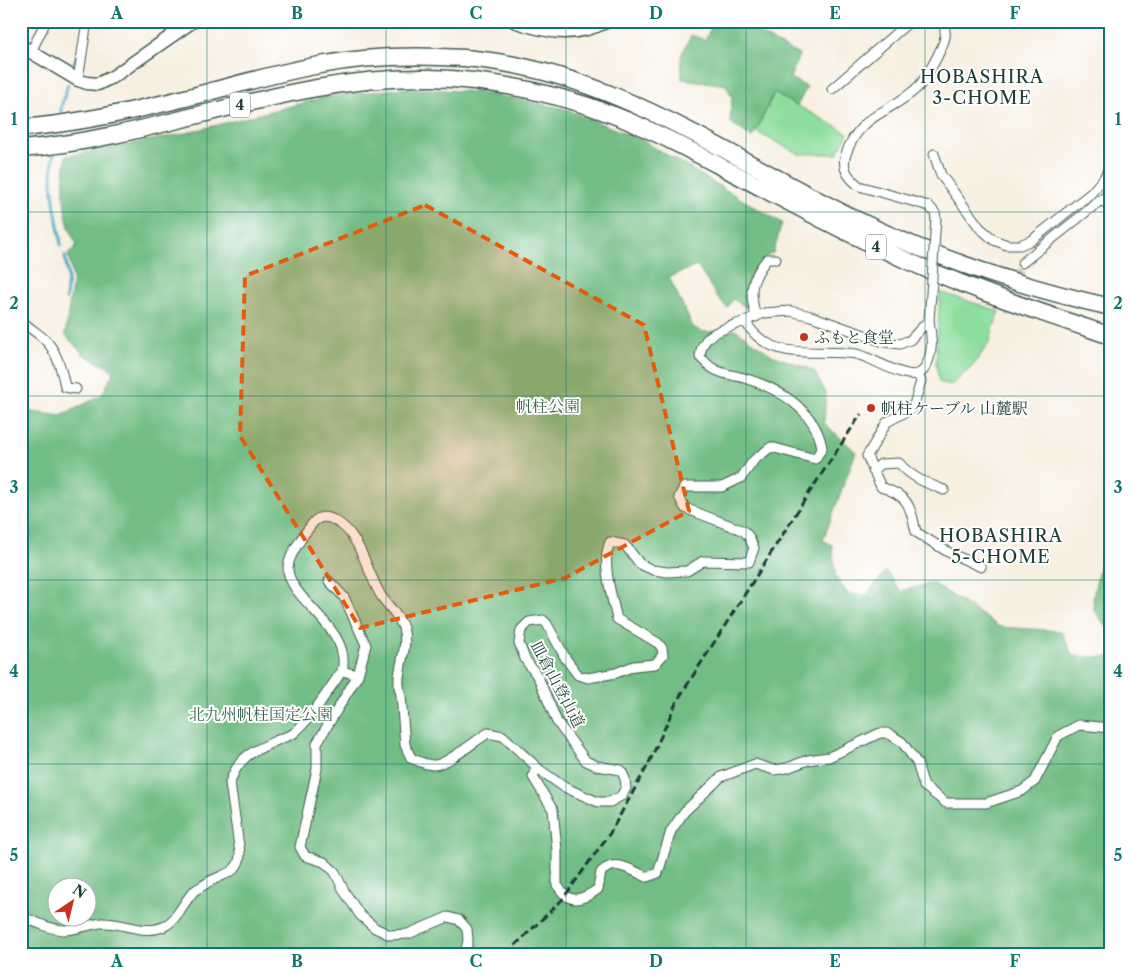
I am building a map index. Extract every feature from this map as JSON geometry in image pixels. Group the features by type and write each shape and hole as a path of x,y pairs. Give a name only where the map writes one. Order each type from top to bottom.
{"highway":[{"name":"4","path":"21,128 86,120 322,64 392,57 465,58 531,69 626,99 817,200 923,250 1022,285 1111,307"},
{"name":"4","path":"21,149 54,147 88,141 329,85 394,79 464,80 525,89 588,106 653,132 917,266 987,294 1111,336"}],"street":[{"path":"46,21 26,49 78,80 98,84 114,76 193,21"},
{"path":"78,80 87,21"},
{"path":"514,21 541,30 563,33 583,30 608,21"},
{"path":"832,89 910,21"},
{"path":"929,320 910,340 900,344 884,342 811,316 790,311 764,313 745,321 752,332 771,346 788,352 857,354 900,373 918,375 923,372 931,354 932,344 929,320 932,294 935,213 929,206 859,186 850,179 845,170 844,160 849,147 862,126 877,114 906,98 920,85 941,50 945,35 944,21"},
{"path":"934,154 941,175 980,228 994,240 1007,245 1020,245 1032,240 1090,193 1104,178 1111,164"},
{"path":"1022,263 1111,192"},
{"path":"1103,199 1111,211"},
{"path":"756,317 751,298 753,282 767,259 776,259"},
{"path":"21,319 47,342 60,364 65,387 76,389"},
{"name":"皿倉山登山道","path":"342,671 344,663 340,647 328,625 308,603 289,576 288,565 297,546 313,522 322,517 329,517 341,524 354,538 380,595 399,617 404,629 406,648 398,687 401,695 404,745 410,758 423,764 436,766 454,757 488,732 503,736 536,766 564,787 598,802 610,802 621,796 626,788 626,779 622,770 597,766 586,761 558,722 538,677 525,659 519,643 521,630 529,622 543,620 566,659 578,675 588,678 616,673 634,666 655,664 662,654 662,648 658,643 617,619 611,598 606,551 610,542 625,545 640,564 653,570 667,572 687,571 703,561 749,562 754,548 744,531 685,508 679,497 684,487 722,487 741,478 754,460 771,447 815,459 822,448 820,435 810,419 790,400 771,387 716,371 700,357 700,347 711,334 745,321"},
{"path":"918,375 921,381 913,408 887,422 867,456 881,487 893,491 907,500 916,532 948,552 981,567"},
{"path":"873,471 881,464 899,463 906,472 919,481 944,490"},
{"path":"329,581 344,597 366,645 358,675 317,743 318,769 300,847 305,856 324,862 336,872 344,891 360,915 374,928 390,935 408,934 448,917 459,920 468,929 465,954"},
{"path":"21,916 49,928 66,930 101,923 118,924 144,931 154,930 167,925 194,892 213,879 235,869 240,863 230,783 239,763 247,754 294,733 310,715 342,671 358,675"},
{"path":"536,766 533,777 552,810 557,850 557,885 568,898 574,899 588,896 598,889 601,872 608,866 619,865 647,877 658,873 671,831 684,812 721,777 755,764 774,770 787,768 808,760 829,757 886,732 902,742 917,763 924,786 946,802 986,803 1022,791 1036,781 1058,736 1080,725 1111,728"}],"highlighted area":[{"path":"425,205 644,325 689,511 565,578 360,628 240,436 245,276"}],"green space":[{"path":"714,21 736,21 799,55 790,78 807,87 797,106 774,93 752,138 730,122 732,97 726,85 682,79 681,56 691,35 705,40"},
{"path":"405,88 478,92 562,108 642,140 782,223 773,253 766,257 753,276 750,284 749,309 733,299 727,308 697,266 669,277 693,327 702,332 736,330 772,355 813,370 826,393 824,423 856,452 823,540 832,545 836,578 848,594 866,595 886,571 901,591 933,583 1000,627 1061,631 1073,656 1111,657 1111,954 21,954 21,410 61,416 102,395 114,371 83,354 65,335 73,278 68,254 77,245 68,225 64,202 66,156 178,135 326,97"},
{"path":"774,93 848,133 837,154 799,154 756,132"},
{"path":"940,292 999,311 989,343 972,367 951,385 939,382 936,363"},
{"path":"1111,429 1111,633 1094,610 1093,598 1110,511 1105,441"}],"waterway":[{"path":"73,67 78,51"},
{"path":"61,119 61,107 68,84"},
{"path":"55,149 52,185 61,245"},
{"path":"65,256 68,278 66,299"}],"tunnel":[{"path":"1006,303 1022,263"}],"railway":[{"path":"506,954 562,900 610,833 648,765 677,701 861,414"}],"place":[{"name":"ふもと食堂","path":"804,337"},
{"name":"帆柱ケーブル 山麓駅","path":"871,408"}],"district":[{"name":"HOBASHIRA 3-CHOME","path":"982,87"},
{"name":"HOBASHIRA 5-CHOME","path":"1001,546"}],"park label":[{"name":"帆柱公園","path":"548,406"},
{"name":"北九州帆柱国定公園","path":"261,714"}]}
